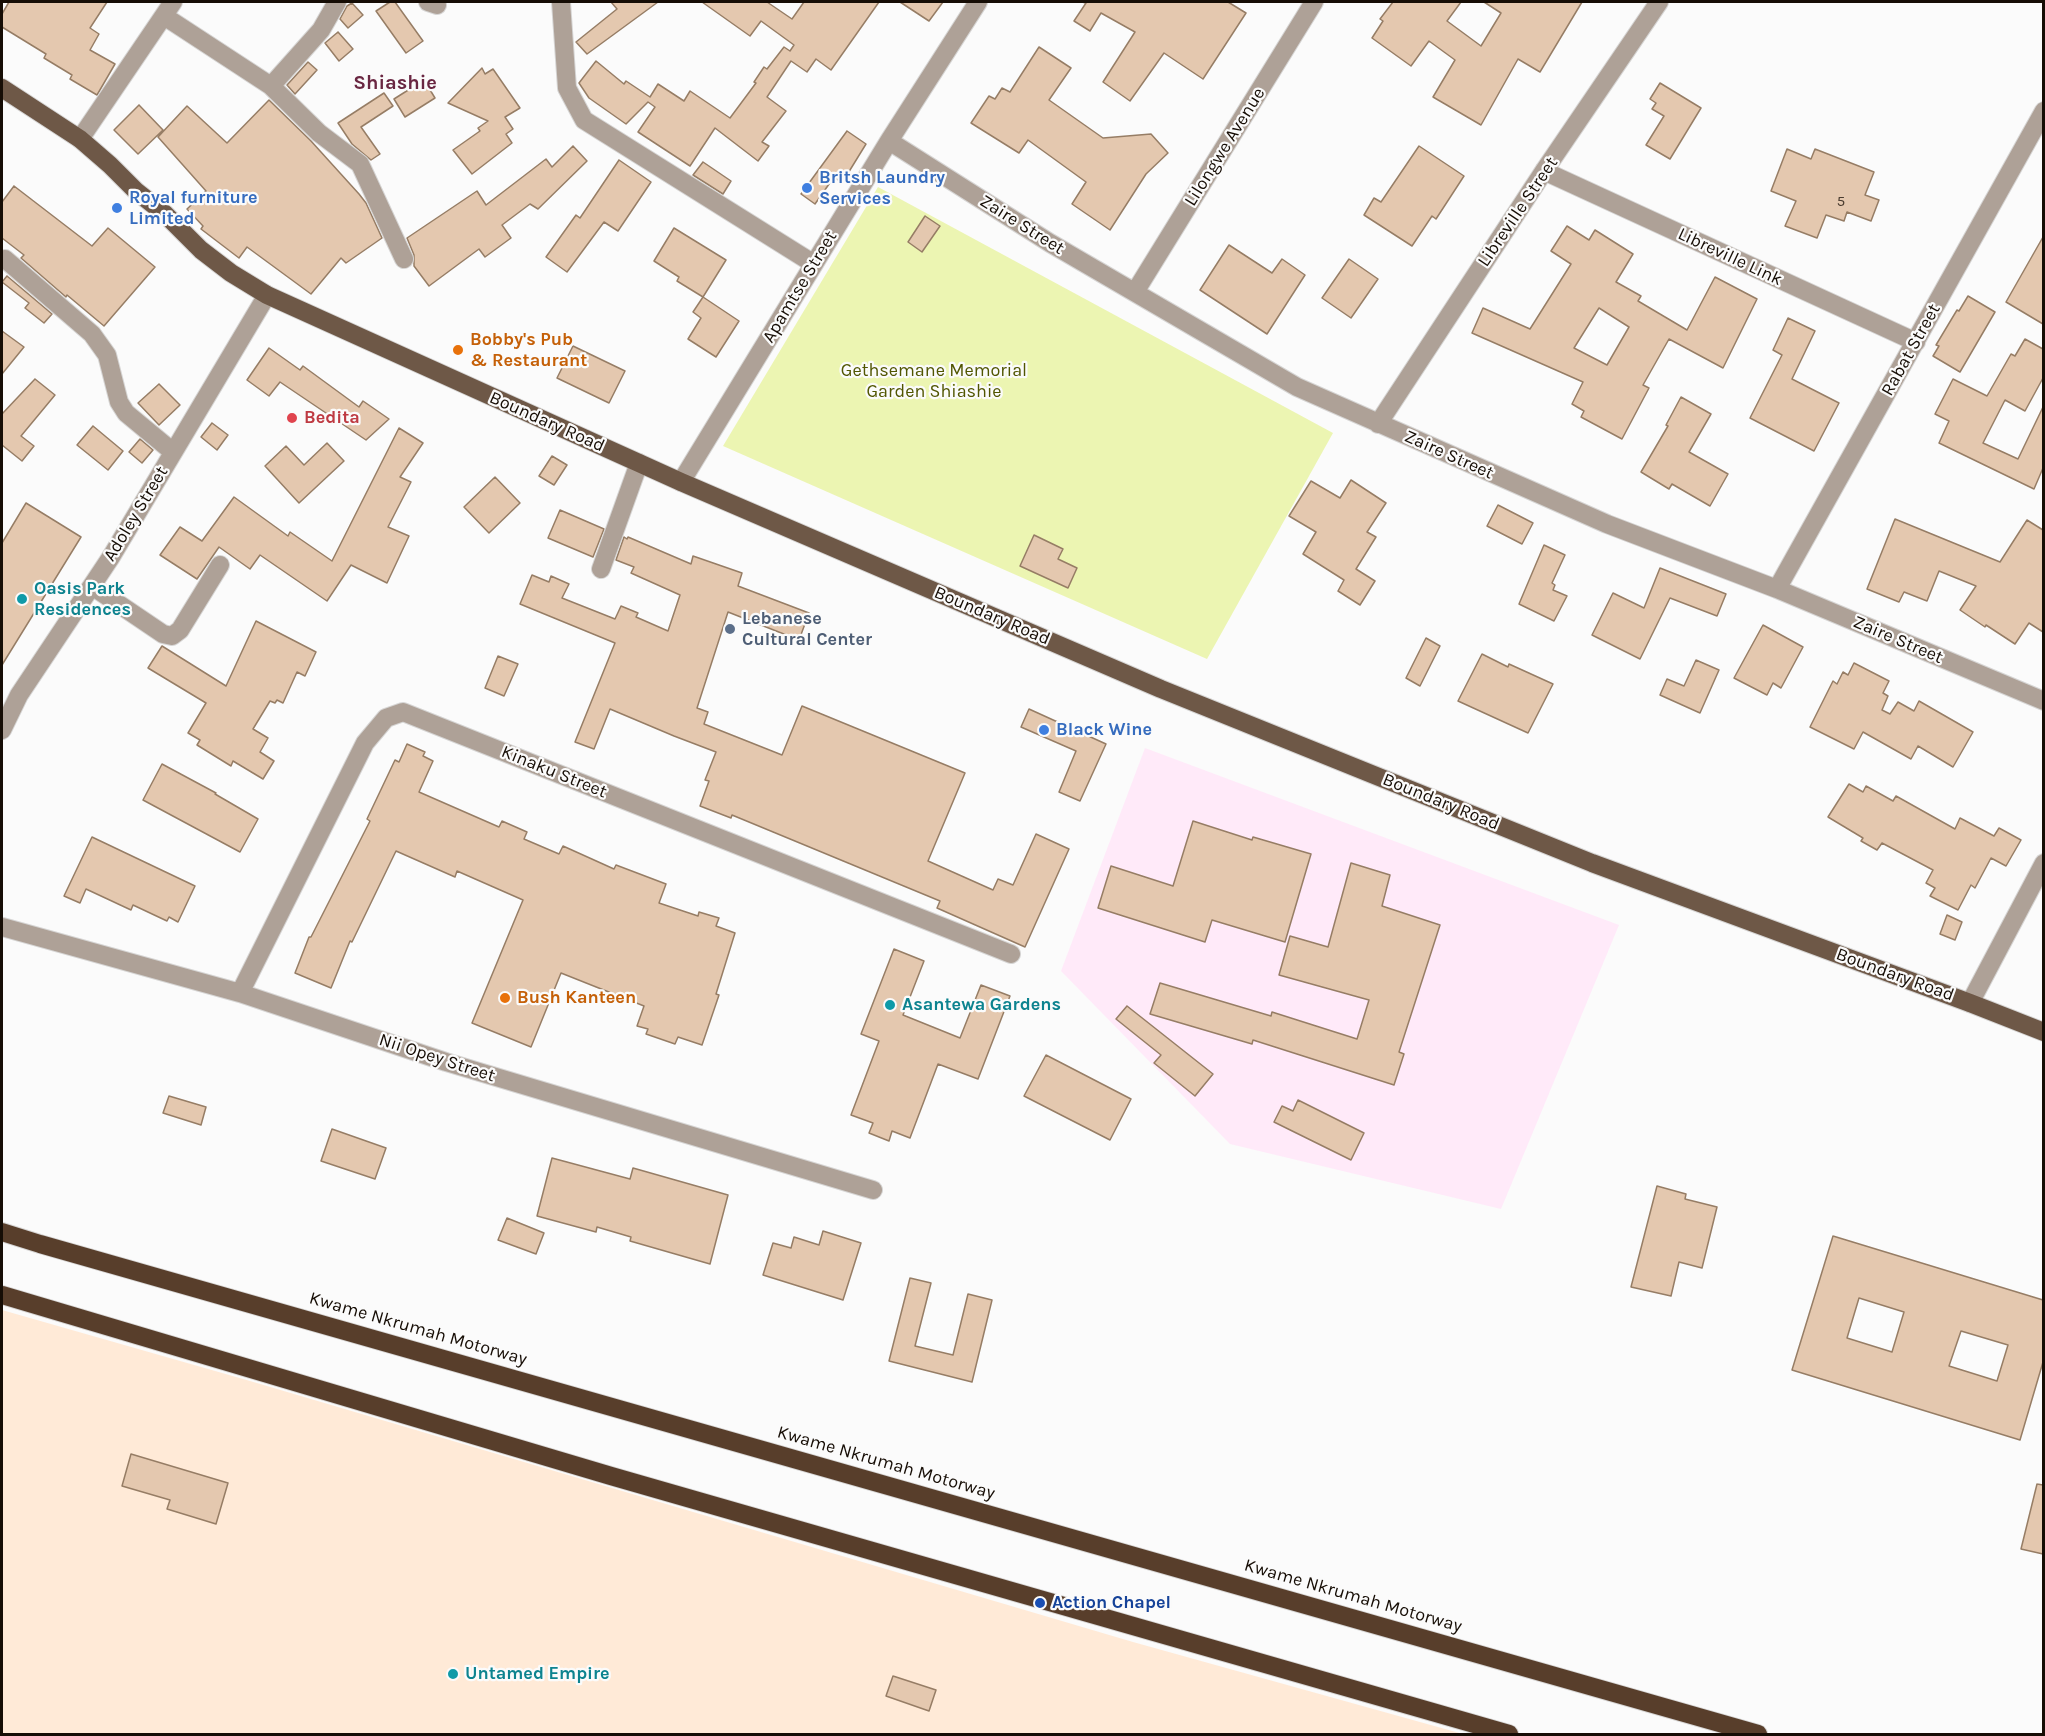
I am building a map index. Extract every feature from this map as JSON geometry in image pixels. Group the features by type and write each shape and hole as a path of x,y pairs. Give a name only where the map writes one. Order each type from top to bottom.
{"highway":[{"name":"Kwame Nkrumah Motorway","path":"2,1232 1758,1734"},
{"path":"2,1295 611,1476 1509,1734"}],"main road":[{"name":"Boundary Road","path":"2,88 80,140 165,214 201,250 231,273 267,295 681,482 1150,685 1592,863 2043,1032"}],"street":[{"path":"271,86 321,30 337,2"},
{"path":"561,2 567,88 584,120 814,264"},
{"name":"Apamtse Street","path":"681,482 889,141 978,2"},
{"name":"Lilongwe Avenue","path":"1135,292 1314,2"},
{"name":"Libreville Street","path":"1378,424 1544,171 1659,2"},
{"path":"80,140 168,9 271,86 319,133 360,164 404,259"},
{"name":"Rabat Street","path":"1777,589 2043,111"},
{"name":"Zaire Street","path":"889,141 1050,243 1297,387 1607,524 1777,589 2043,701"},
{"name":"Libreville Link","path":"1544,171 1916,342"},
{"path":"5,259 92,334 107,355 119,402 126,413 174,452"},
{"name":"Adoley Street","path":"2,730 19,695 92,586 267,295"},
{"path":"601,569 639,463"},
{"path":"92,586 163,634 172,636 180,630 220,565"},
{"name":"Kinaku Street","path":"240,993 365,743 386,718 404,712 1011,954"},
{"path":"1970,1003 2043,863"},
{"name":"Nii Opey Street","path":"2,927 240,993 446,1062 873,1190"}],"shaded area":[{"path":"1145,748 1619,925 1501,1209 1230,1144 1061,971"},
{"path":"2,1310 1133,1642 1463,1734 2,1734"}],"green space":[{"name":"Gethsemane Memorial Garden Shiashie","path":"878,187 1333,433 1207,659 723,446"}],"building":[{"path":"9,2 107,2 90,28 99,34 90,50 115,64 97,95 70,79 72,75 44,58 46,54 2,27 2,14"},
{"path":"390,2 395,2 423,41 406,53 376,11"},
{"path":"611,2 658,2 587,54 576,42 617,9"},
{"path":"702,2 767,2 792,19 804,2 879,2 831,70 816,59 807,72 791,61 767,97 786,111 762,142 769,146 758,161 715,128 690,166 638,132 655,107 648,102 626,124 589,98 579,83 596,61 624,84 626,81 650,97 658,84 684,101 690,91 730,118 756,83 754,82 764,67 767,69 784,47 790,51 794,45 761,21 750,36"},
{"path":"900,2 943,2 929,21"},
{"path":"1082,2 1228,2 1246,13 1203,79 1164,53 1130,101 1103,82 1135,32 1101,13 1090,31 1074,21 1086,3"},
{"path":"1393,2 1461,2 1447,21 1481,46 1501,13 1484,2 1582,2 1540,72 1518,59 1481,125 1433,97 1455,60 1429,41 1411,66 1372,38 1383,21 1380,19"},
{"path":"352,3 363,15 348,28 340,19 347,6"},
{"path":"338,32 353,49 339,61 325,43"},
{"path":"1039,47 1071,68 1049,100 1103,138 1151,134 1168,153 1146,174 1110,230 1072,204 1086,182 1028,140 1019,153 971,123 989,96 995,99 1002,88 1010,92"},
{"path":"308,62 317,70 295,94 287,85"},
{"path":"482,68 485,74 493,69 520,108 505,117 513,129 506,134 512,143 472,174 453,150 480,131 478,128 488,121 448,103"},
{"path":"424,80 435,98 405,117 394,99"},
{"path":"1660,83 1701,108 1670,159 1646,145 1664,116 1652,109 1656,103 1650,99"},
{"path":"384,93 393,106 361,127 380,154 371,160 352,144 338,123"},
{"path":"269,100 311,141 359,194 366,203 382,238 346,263 341,258 311,294 247,247 239,258 201,229 203,226 187,209 206,191 158,137 187,106 227,143"},
{"path":"139,105 163,130 138,154 114,130"},
{"path":"847,131 866,144 842,183 834,177 815,204 801,194"},
{"path":"573,146 587,161 538,209 530,204 502,225 511,238 485,257 479,249 429,286 414,266 414,255 407,238 477,191 486,205 546,159 552,167"},
{"path":"1419,146 1464,176 1436,219 1432,216 1412,246 1364,215 1374,198 1381,202"},
{"path":"1787,149 1811,159 1815,149 1874,172 1865,195 1879,200 1871,221 1847,212 1844,221 1826,215 1817,238 1785,226 1796,201 1771,191"},
{"path":"619,160 651,182 618,231 604,222 567,272 546,257 576,215 580,218"},
{"path":"703,162 731,181 723,194 693,175"},
{"path":"14,186 92,246 108,228 155,267 104,326 67,295 66,297 21,258 24,255 2,238 2,202"},
{"path":"925,216 940,226 922,252 908,242"},
{"path":"1567,226 1589,240 1595,230 1633,254 1616,282 1641,296 1638,301 1687,330 1715,277 1757,299 1723,368 1669,339 1643,385 1649,388 1622,439 1581,417 1584,411 1572,404 1583,382 1472,333 1483,308 1530,329 1571,264 1551,251","holes":["1599,308 1629,327 1607,365 1574,348"]},
{"path":"674,228 726,260 703,297 677,281 679,277 654,261"},
{"path":"2043,237 2043,324 2006,302"},
{"path":"1229,245 1272,273 1282,259 1305,275 1267,334 1200,290"},
{"path":"1349,259 1378,279 1351,318 1322,298"},
{"path":"7,276 52,314 44,323 25,308 29,303 2,282"},
{"path":"1968,296 1995,312 1960,372 1933,356 1939,346 1936,345"},
{"path":"703,297 739,321 716,357 688,339 701,318 693,312"},
{"path":"1788,318 1815,331 1792,379 1839,403 1814,451 1750,418 1782,355 1773,350"},
{"path":"2,331 24,347 2,374"},
{"path":"2025,339 2043,349 2043,378 2025,411 2005,400 1983,443 2018,459 2043,407 2043,468 2034,489 1939,443 1949,421 1935,414 1953,379 1987,396 2011,354 2015,356"},
{"path":"573,346 625,371 609,403 557,378"},
{"path":"269,348 300,370 303,366 359,407 363,401 389,419 366,440 280,382 269,396 247,380"},
{"path":"35,379 55,395 21,436 34,446 22,461 2,445 2,414"},
{"path":"159,384 180,405 159,425 138,403"},
{"path":"1681,397 1711,414 1689,452 1728,474 1710,506 1672,484 1669,489 1641,472 1668,426 1666,425"},
{"path":"212,423 228,435 217,450 201,437"},
{"path":"93,426 123,451 108,470 77,445"},
{"path":"399,428 423,443 400,477 411,482 388,527 409,536 387,583 351,565 327,601 260,555 250,569 219,547 197,579 160,555 180,527 202,541 234,497 288,536 290,532 332,561"},
{"path":"140,439 153,450 142,463 129,452"},
{"path":"327,443 344,461 299,503 265,466 286,446 304,465"},
{"path":"552,456 567,465 554,485 539,476"},
{"path":"495,477 520,503 489,533 464,507"},
{"path":"1351,480 1386,503 1367,532 1376,537 1356,569 1375,581 1360,605 1338,591 1344,580 1303,554 1316,532 1289,516 1311,481 1340,498"},
{"name":"Oasis Park Residences","path":"26,503 81,537 2,665 2,543"},
{"path":"1498,505 1533,523 1522,544 1487,526"},
{"path":"560,510 604,529 593,557 548,538"},
{"path":"1895,519 2000,562 2027,520 2043,530 2043,632 2029,623 2015,644 1986,625 1985,627 1960,610 1976,586 1939,571 1927,601 1904,592 1899,602 1867,589"},
{"path":"1034,535 1063,549 1058,559 1077,568 1068,588 1020,566"},
{"path":"624,537 691,564 693,556 742,573 738,586 809,613 799,640 728,612 697,708 708,712 704,724 782,755 802,706 965,773 928,861 993,890 998,879 1013,885 1036,834 1069,849 1025,947 937,908 940,901 732,815 731,818 700,806 709,781 705,780 716,752 610,709 594,749 575,742 615,643 520,604 532,575 549,582 551,576 569,584 562,598 615,619 621,606 638,613 636,617 668,631 680,595 631,573 634,567 616,560"},
{"path":"1544,545 1565,555 1552,583 1555,585 1553,590 1567,596 1554,621 1519,604"},
{"path":"1660,568 1726,594 1717,616 1670,598 1640,659 1592,635 1613,593 1644,608"},
{"path":"256,621 316,652 305,676 297,672 283,703 277,700 275,703 270,701 253,729 268,738 260,752 274,761 263,779 233,761 231,766 197,745 200,740 188,733 206,703 148,668 162,646 226,686"},
{"path":"1763,625 1803,647 1781,688 1773,683 1767,695 1734,678"},
{"path":"1426,638 1440,646 1420,686 1406,678"},
{"path":"1482,654 1508,667 1509,664 1553,684 1528,733 1458,701"},
{"path":"498,656 518,664 504,696 485,688"},
{"path":"1696,660 1719,670 1700,713 1660,695 1667,679 1684,686"},
{"path":"1854,663 1889,681 1883,693 1888,696 1882,710 1890,714 1898,702 1914,711 1919,701 1973,732 1953,767 1918,746 1911,759 1863,732 1854,749 1810,727 1833,681 1837,684 1843,672 1848,675"},
{"path":"1029,709 1106,744 1080,801 1059,792 1076,751 1021,727"},
{"path":"407,744 425,752 423,756 433,761 419,792 499,827 502,821 527,832 524,839 559,854 563,846 614,869 616,865 666,884 659,903 698,916 699,912 719,918 716,926 735,933 716,994 719,995 702,1045 678,1037 675,1044 646,1034 648,1029 637,1026 644,1006 561,973 531,1047 472,1023 523,900 457,871 455,877 396,851 352,942 350,941 331,988 295,973 309,937 370,821 367,819 395,760 399,762"},
{"path":"162,764 258,819 240,852 143,800"},
{"path":"1849,784 1863,792 1866,786 1893,801 1896,796 1955,829 1960,818 1994,836 1999,828 2021,840 2006,866 1991,858 1975,888 1971,885 1958,910 1930,896 1935,888 1926,883 1933,870 1882,843 1877,850 1861,841 1863,838 1828,817"},
{"path":"1193,821 1252,840 1253,837 1311,854 1285,942 1212,920 1205,942 1098,908 1111,866 1173,886"},
{"path":"92,837 195,886 178,922 169,917 167,921 133,905 131,910 86,889 80,903 64,896"},
{"path":"1351,863 1390,875 1382,906 1440,925 1399,1052 1404,1054 1394,1085 1253,1040 1252,1044 1150,1014 1160,983 1271,1016 1272,1012 1357,1039 1369,1000 1279,975 1290,936 1328,947"},
{"path":"1947,915 1962,922 1955,940 1940,934"},
{"path":"894,949 924,961 903,1015 960,1038 981,985 1010,996 978,1079 938,1064 910,1138 892,1131 889,1141 869,1133 873,1123 851,1115 879,1041 861,1034"},
{"path":"1127,1006 1213,1074 1195,1096 1154,1063 1161,1055 1116,1019"},
{"path":"1046,1055 1131,1099 1110,1140 1024,1096"},
{"path":"169,1096 206,1107 201,1125 163,1113"},
{"path":"1298,1100 1364,1133 1351,1160 1274,1122 1282,1106 1293,1111"},
{"path":"332,1129 386,1148 375,1179 321,1161"},
{"path":"552,1158 630,1179 633,1168 728,1195 710,1264 630,1241 631,1237 597,1227 596,1232 537,1216"},
{"path":"1657,1186 1686,1194 1685,1199 1717,1207 1702,1268 1679,1262 1671,1296 1631,1287"},
{"path":"507,1218 544,1233 536,1254 498,1240"},
{"path":"823,1231 861,1243 843,1300 763,1275 773,1243 791,1248 794,1237 819,1245"},
{"path":"1833,1236 2043,1300 2043,1362 2020,1440 1792,1370","holes":["1859,1298 1904,1312 1892,1352 1847,1338","1961,1331 2008,1345 1997,1381 1949,1366"]},
{"path":"910,1278 931,1283 915,1346 953,1355 968,1294 992,1300 972,1382 889,1361"},
{"path":"131,1454 228,1483 216,1524 167,1509 170,1500 122,1486"},
{"path":"2037,1484 2043,1485 2043,1554 2021,1549"},
{"path":"893,1676 936,1690 929,1711 886,1696"}],"place":[{"name":"Britsh Laundry Services","path":"807,188"},
{"name":"Royal furniture Limited","path":"117,208"},
{"name":"Bobby's Pub & Restaurant","path":"458,350"},
{"name":"Bedita","path":"292,418"},
{"name":"Oasis Park Residences","path":"22,599"},
{"name":"Lebanese Cultural Center","path":"730,629"},
{"name":"Black Wine","path":"1044,730"},
{"name":"Bush Kanteen","path":"505,998"},
{"name":"Asantewa Gardens","path":"890,1005"},
{"name":"Action Chapel","path":"1040,1603"},
{"name":"Untamed Empire","path":"453,1674"}],"district":[{"name":"Shiashie","path":"395,83"}]}
